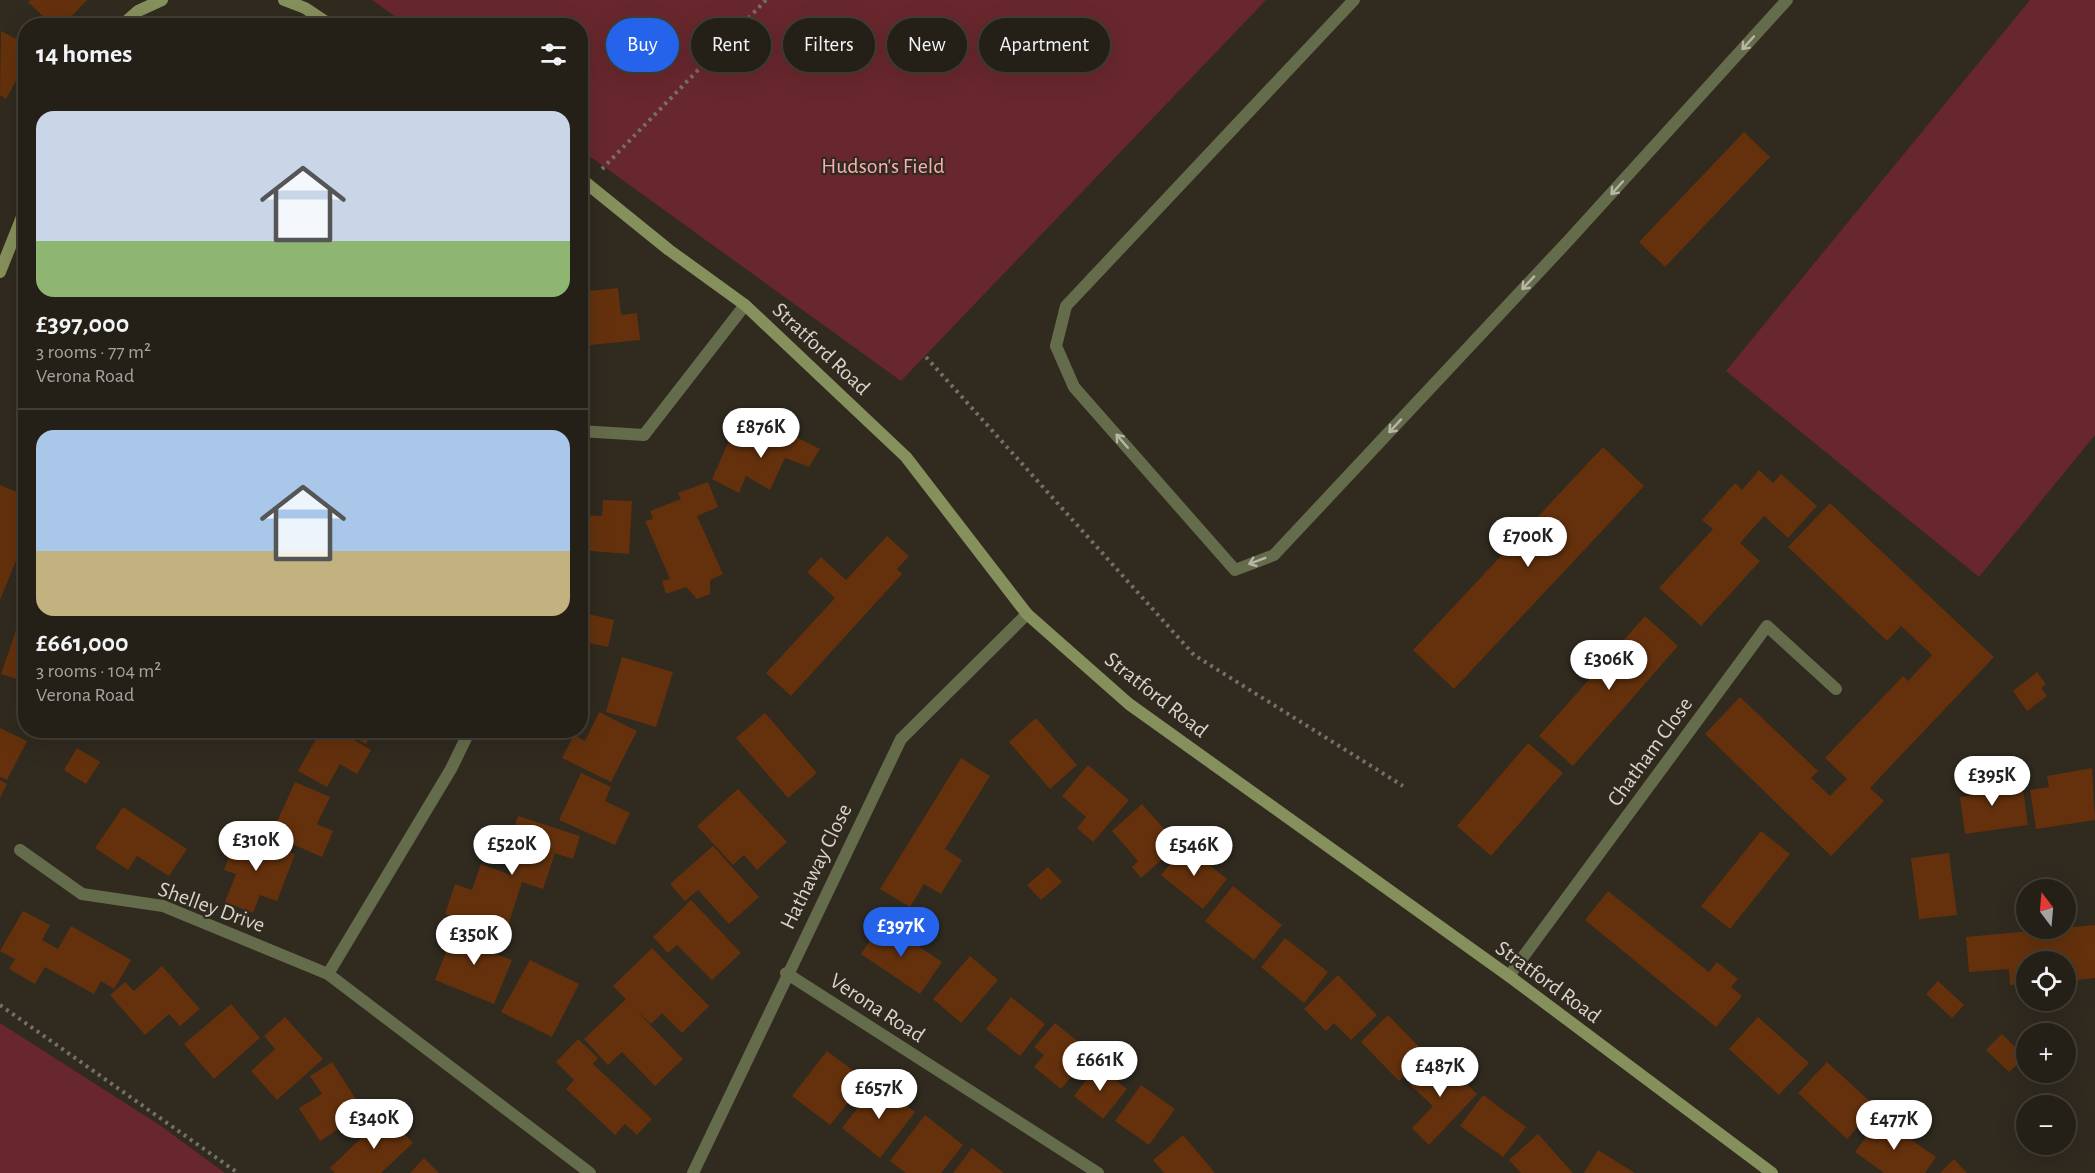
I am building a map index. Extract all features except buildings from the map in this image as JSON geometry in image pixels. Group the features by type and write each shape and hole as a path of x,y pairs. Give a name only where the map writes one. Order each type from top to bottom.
{"street":[{"path":"130,18 138,11 162,0"},
{"path":"284,0 305,8 320,18"},
{"path":"1354,0 1066,306 1056,346 1074,387 1235,570 1274,555 1576,232 1787,0"},
{"name":"Stratford Road","path":"588,182 669,250 745,305 906,457 1027,614 1129,704 1509,976 1772,1173"},
{"path":"0,272 18,227"},
{"path":"588,432 644,435 745,305"},
{"name":"Hathaway Close","path":"693,1173 786,973 901,739 1027,614"},
{"name":"Chatham Close","path":"1509,976 1767,626 1836,689"},
{"path":"328,974 452,769 466,738"},
{"name":"Shelley Drive","path":"20,850 82,894 163,906 328,974 590,1173"},
{"name":"Verona Road","path":"786,973 1098,1173"}],"path":[{"path":"588,177 766,0"},
{"path":"926,357 1194,655 1403,786"},
{"path":"0,1005 238,1173"}],"green space":[{"name":"Hudson's Field","path":"372,0 1266,0 901,381 588,155 588,18 397,18"},
{"path":"2030,0 2095,0 2095,435 1979,577 1726,371"},
{"path":"0,1023 161,1126 225,1173 0,1173"}]}
